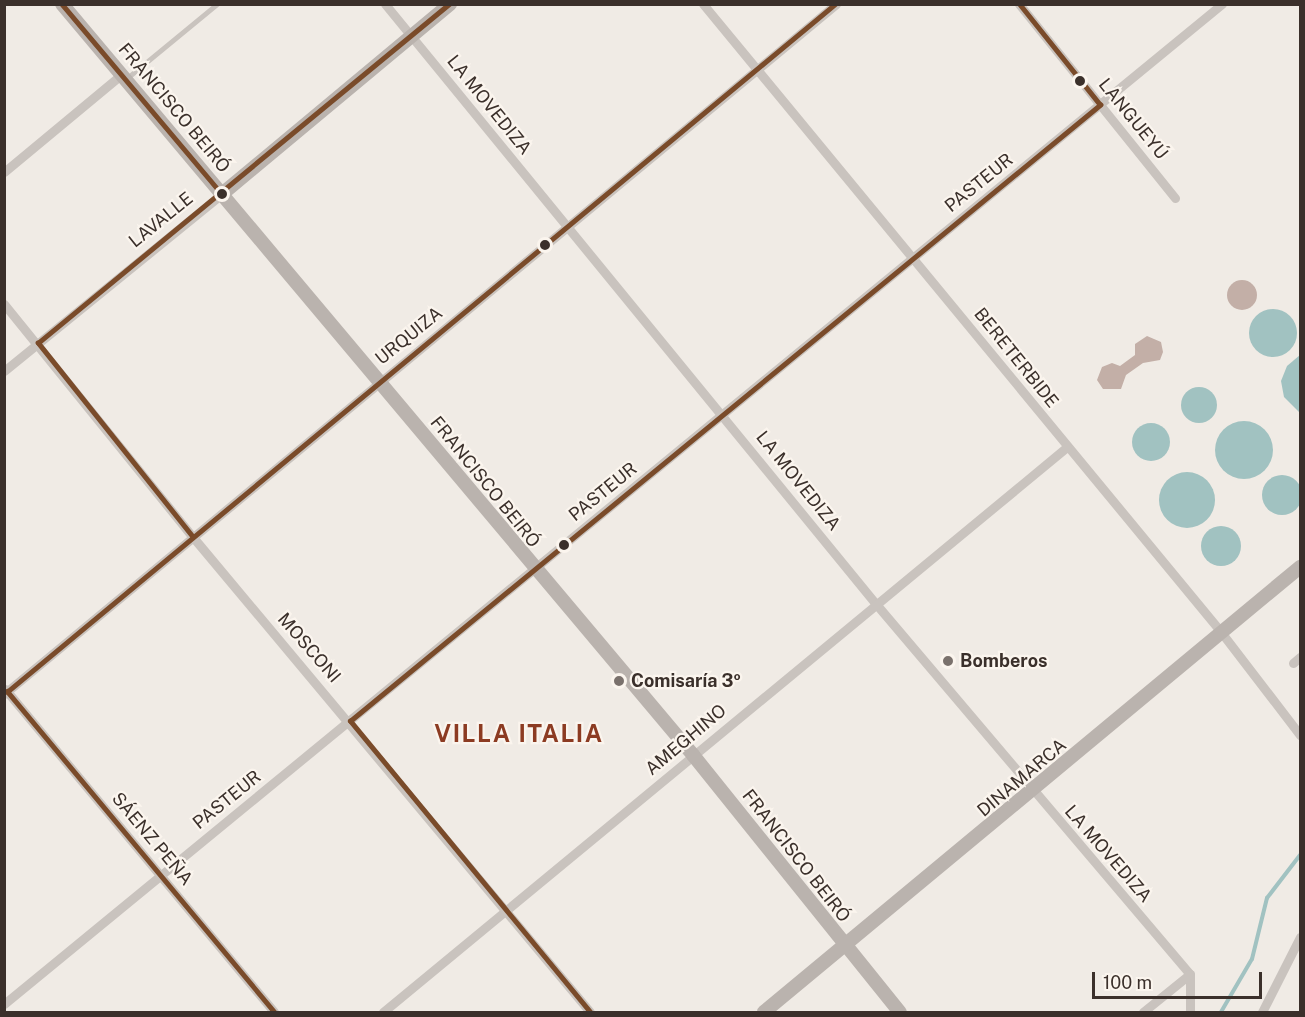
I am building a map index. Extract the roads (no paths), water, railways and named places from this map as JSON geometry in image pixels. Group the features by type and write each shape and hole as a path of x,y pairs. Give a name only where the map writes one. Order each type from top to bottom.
{"street":[{"name":"FRANCISCO BEIRÓ","path":"62,4 534,570 693,755 845,947 900,1012"},
{"name":"LA MOVEDIZA","path":"385,4 876,604 1034,793 1190,974"},
{"name":"LAVALLE","path":"4,371 222,194 450,4"},
{"name":"BERETERBIDE","path":"704,4 1066,447 1221,632 1300,735"},
{"name":"URQUIZA","path":"6,691 836,4"},
{"name":"LANGUEYÚ","path":"1019,4 1175,198"},
{"name":"PASTEUR","path":"4,1004 1222,4"},
{"path":"4,172 124,77"},
{"name":"MOSCONI","path":"4,304 38,343 192,536 350,721 590,1012"},
{"name":"AMEGHINO","path":"383,1012 507,912 1066,447"},
{"name":"DINAMARCA","path":"764,1012 1034,793 1300,567"},
{"name":"SÁENZ PEÑA","path":"6,691 274,1012"},
{"path":"1262,1012 1300,937"},
{"path":"1143,1012 1190,974"},
{"path":"1190,974 1190,1012"}],"lane":[{"path":"124,77 217,4"}],"water":[{"path":"1268,309 1278,309 1293,319 1297,333 1296,342 1287,353 1278,357 1268,357 1253,347 1249,338 1249,328 1259,313"},
{"path":"1300,355 1300,413 1284,397 1281,381 1287,366"},
{"path":"1199,387 1212,392 1217,405 1212,418 1199,423 1186,418 1181,405 1186,392"},
{"path":"1244,421 1255,423 1268,434 1273,450 1271,461 1260,474 1244,479 1233,477 1220,466 1215,450 1217,439 1228,426"},
{"path":"1151,423 1158,424 1164,429 1169,435 1169,449 1164,455 1158,460 1151,461 1144,460 1138,455 1133,449 1132,442 1133,435 1138,429 1144,424"},
{"path":"1181,472 1193,472 1207,480 1215,494 1213,511 1207,520 1193,528 1181,528 1164,516 1159,506 1159,494 1171,477"},
{"path":"1282,475 1290,476 1296,481 1301,487 1301,503 1296,509 1290,514 1282,515 1274,514 1268,509 1263,503 1262,495 1263,487 1268,481 1274,476"},
{"path":"1221,526 1235,532 1241,546 1235,560 1221,566 1207,560 1201,546 1207,532"}],"waterway":[{"path":"1221,1012 1252,959 1267,898 1300,855"}],"place":[{"name":"Bomberos","path":"948,661"},
{"name":"Comisaría 3º","path":"619,681"}],"district":[{"name":"VILLA ITALIA","path":"519,734"}]}
